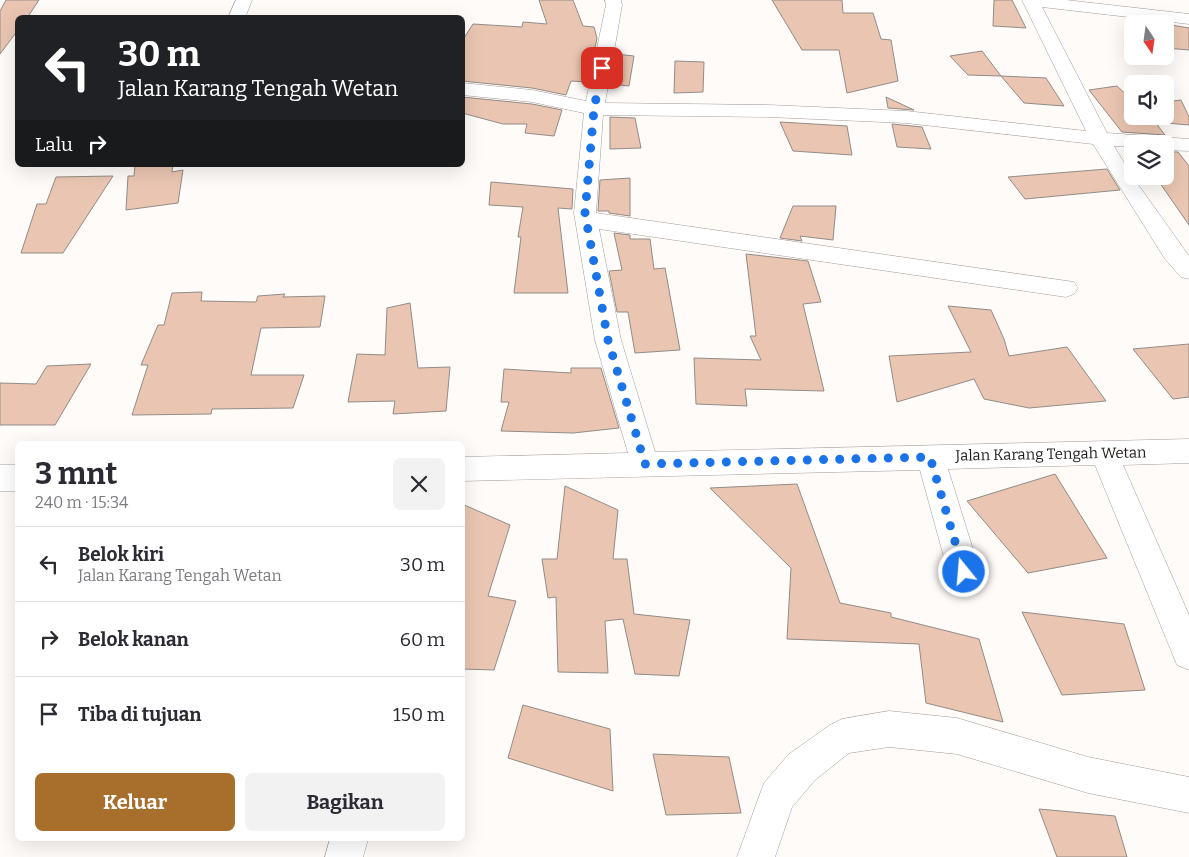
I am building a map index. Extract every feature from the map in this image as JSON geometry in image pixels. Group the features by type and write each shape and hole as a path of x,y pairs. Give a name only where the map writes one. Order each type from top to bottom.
{"street":[{"path":"237,15 244,0"},
{"path":"612,0 614,5 594,109 585,213 608,340 645,464"},
{"path":"1153,0 1167,15"},
{"path":"1030,1 1159,15"},
{"path":"1030,1 1100,139 1173,253 1189,271"},
{"path":"1174,17 1189,18"},
{"path":"465,89 532,96 594,109 769,111 906,117 1100,139 1189,145"},
{"path":"586,220 698,234 926,270 1066,288"},
{"name":"Jalan Karang Tengah Wetan","path":"465,469 1189,451"},
{"path":"1104,453 1189,653"},
{"path":"930,457 964,572"},
{"path":"756,857 777,796 802,767 842,737 889,729 957,736 1088,775 1189,794"},
{"path":"344,857 348,841"}],"building":[{"path":"6,0 39,0 29,15 15,15 15,34 0,54 0,11"},
{"path":"539,0 573,0 583,26 594,27 597,38 588,82 571,81 566,95 532,88 465,81 465,36 473,24 522,27 523,22 547,24"},
{"path":"772,0 842,0 843,13 873,13 881,39 891,40 898,81 847,93 839,50 802,50"},
{"path":"994,0 1012,0 1026,28 993,26"},
{"path":"1174,26 1189,28 1189,50 1174,49"},
{"path":"982,51 1001,76 968,75 950,56"},
{"path":"615,54 634,56 629,86 610,84"},
{"path":"675,61 704,62 703,92 674,93"},
{"path":"1001,76 1046,78 1064,106 1024,103"},
{"path":"1117,86 1124,93 1124,125 1157,125 1165,135 1122,132 1089,90"},
{"path":"465,97 532,104 562,110 554,136 525,133 527,124 503,124 465,114"},
{"path":"886,97 914,110 888,108"},
{"path":"1181,100 1189,117 1189,125 1174,124 1174,101"},
{"path":"610,117 635,118 641,148 610,149"},
{"path":"780,122 847,126 852,155 793,151"},
{"path":"892,124 922,127 931,149 897,147"},
{"path":"1174,152 1178,152 1189,166 1189,225 1161,185 1174,185"},
{"path":"135,167 173,167 172,172 183,170 178,203 126,210 128,176 134,176"},
{"path":"1107,169 1120,190 1025,199 1008,177"},
{"path":"113,176 63,253 21,253 37,204 46,204 56,177"},
{"path":"630,178 630,216 609,213 609,211 598,211 600,180"},
{"path":"491,182 573,189 572,209 558,208 568,293 514,293 521,237 518,237 523,207 489,205"},
{"path":"793,206 836,206 833,240 800,236 802,241 780,238"},
{"path":"614,233 630,235 630,239 650,239 654,269 665,268 680,350 635,353 628,312 617,312 609,271 622,270"},
{"path":"746,254 808,261 821,302 803,304 824,391 745,389 747,406 696,404 694,358 761,360 750,336 756,336"},
{"path":"202,292 201,301 256,302 258,296 285,294 283,297 325,296 320,327 261,328 251,375 304,375 293,408 212,409 211,414 132,415 148,365 141,365 158,325 164,325 172,293"},
{"path":"410,303 418,368 450,367 446,411 393,414 395,401 348,402 357,354 385,355 387,308"},
{"path":"948,306 991,310 1004,339 1009,356 1067,347 1106,401 1029,408 984,399 974,379 897,402 889,356 971,352"},
{"path":"1189,344 1189,397 1173,399 1133,349"},
{"path":"91,364 55,425 0,425 0,383 36,384 47,366"},
{"path":"571,368 601,368 619,428 573,433 501,431 509,402 501,402 504,369 571,373"},
{"path":"1055,474 1107,558 1028,573 967,501"},
{"path":"797,484 840,603 891,613 891,617 979,639 1003,722 926,703 919,644 787,639 791,568 710,488"},
{"path":"565,486 618,510 613,559 627,559 634,614 690,620 679,676 635,674 623,619 605,621 608,673 558,672 556,597 548,598 542,559 557,559"},
{"path":"465,505 510,525 488,596 516,601 494,670 465,669"},
{"path":"1022,612 1124,624 1145,690 1062,695"},
{"path":"523,705 610,729 613,791 508,758"},
{"path":"653,754 729,757 741,813 666,815"},
{"path":"1039,809 1115,816 1127,857 1057,857"}],"route":[{"path":"602,68 594,109 585,213 608,340 645,464 930,457 964,572"}]}
